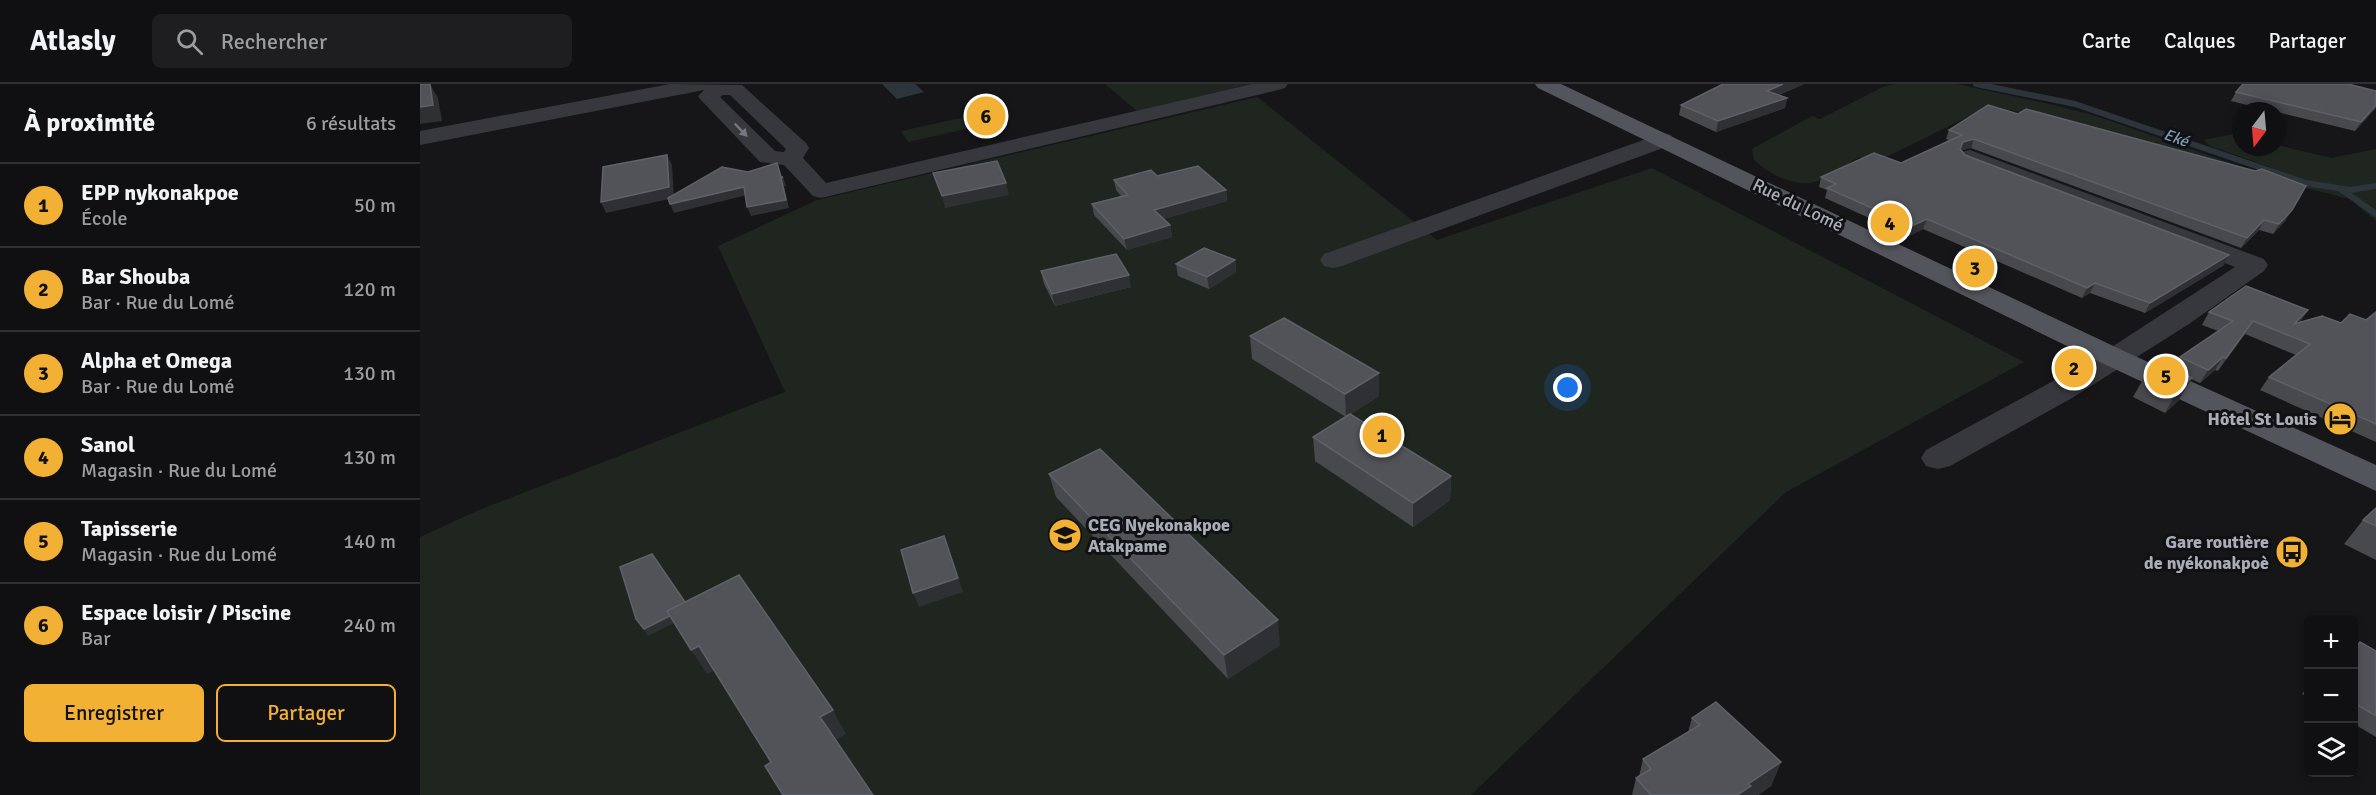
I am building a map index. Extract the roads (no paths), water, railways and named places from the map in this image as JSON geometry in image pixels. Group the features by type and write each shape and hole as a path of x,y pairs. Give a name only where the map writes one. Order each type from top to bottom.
{"main road":[{"name":"Rue du Lomé","path":"1545,84 2115,358 2376,479"}],"street":[{"path":"420,138 710,86 708,96 768,157 792,159 821,191 1278,84"},
{"path":"1333,260 1663,140"},
{"path":"1938,458 2082,380 2203,303 2255,265 1970,157"}],"waterway":[{"name":"Eké","path":"1976,84 2075,104 2306,183 2350,190 2376,186"},
{"path":"2342,190 2376,214"}],"place":[{"name":"Espace loisir / Piscine","path":"986,116"},
{"name":"Sanol","path":"1890,223"},
{"name":"Alpha et Omega","path":"1975,268"},
{"name":"Bar Shouba","path":"2074,368"},
{"name":"Tapisserie","path":"2166,376"},
{"name":"Hôtel St Louis","path":"2340,419"},
{"name":"EPP nykonakpoe","path":"1382,435"},
{"name":"CEG Nyekonakpoe Atakpame","path":"1065,535"},
{"name":"Gare routière de nyékonakpoè","path":"2292,552"}]}
